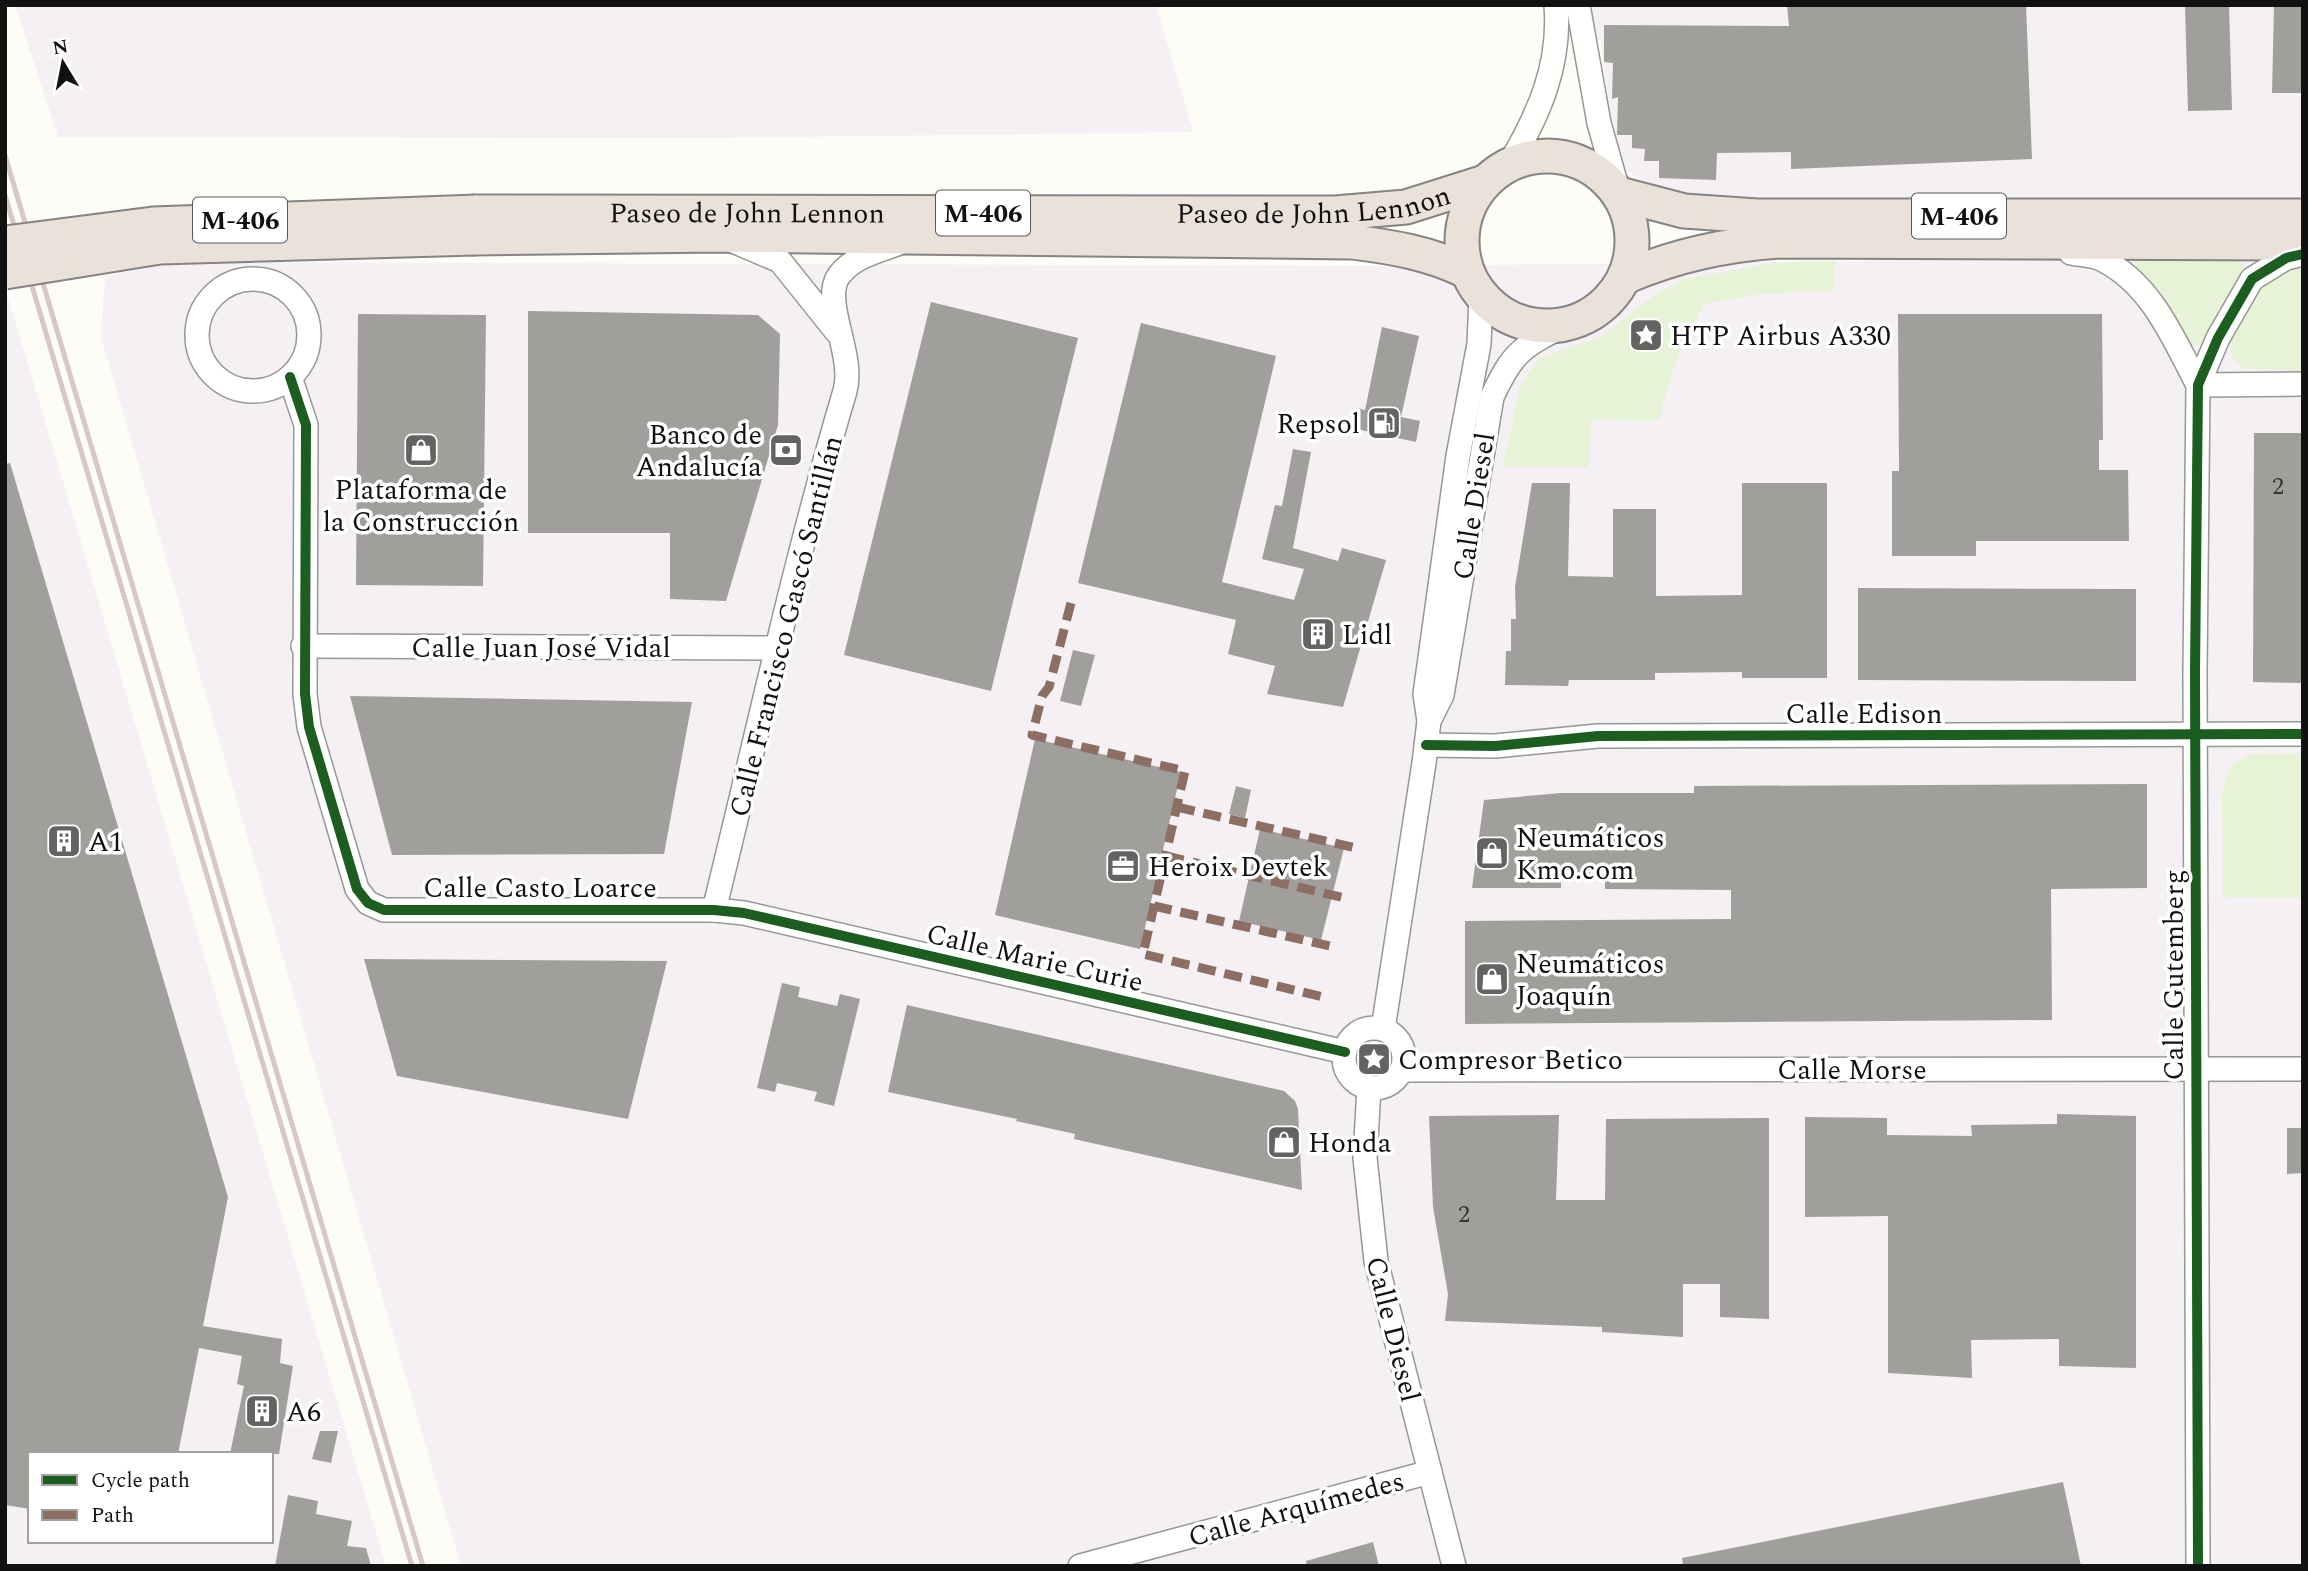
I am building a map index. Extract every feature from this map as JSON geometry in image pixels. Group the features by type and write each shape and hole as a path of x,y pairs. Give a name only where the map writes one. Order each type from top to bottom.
{"highway":[{"name":"M-406","path":"1474,284 1511,319 1548,327 1567,324 1602,307 1625,277 1633,241 1630,219 1619,194 1589,166 1567,158 1541,156 1497,173"},
{"name":"Paseo de John Lennon","path":"5,243 153,223 475,225 1335,213 1406,206 1448,196 1497,173"},
{"path":"1474,284 1461,250 1462,228 1469,203 1497,173"},
{"name":"M-406","path":"1619,194 1684,211 1758,216 2303,216"},
{"name":"Paseo de John Lennon","path":"5,272 160,247 475,225 719,235 913,239 1352,242 1403,248 1442,260 1474,284"},
{"name":"M-406","path":"1625,277 1670,258 1736,244 1824,241 2028,244 2303,243"}],"street":[{"path":"1497,173 1534,121 1550,78 1558,38 1556,5"},
{"path":"1578,5 1599,123 1619,194"},
{"path":"719,235 780,261 844,341"},
{"name":"Calle Francisco Gascó Santillán","path":"714,910 816,488 849,375 844,341 833,306 837,279 859,257 913,239"},
{"path":"2028,244 2102,258 2138,285 2161,315 2198,385"},
{"path":"2198,385 2218,338 2252,279 2286,258 2303,254"},
{"path":"247,280 275,283 289,292 303,308 309,326 309,345 302,363 290,377 280,384 257,391 239,389 223,382 209,370 201,354 197,336 200,318 208,302 220,289 247,280"},
{"name":"Calle Diesel","path":"1383,1029 1426,746 1429,721 1425,694 1458,456 1479,344 1474,284"},
{"name":"Calle Diesel","path":"1429,721 1442,695 1492,397 1508,362 1529,344 1567,324"},
{"path":"290,377 306,425 303,646"},
{"path":"2198,385 2303,384"},
{"name":"Calle Gutemberg","path":"2198,385 2195,734 2198,1566"},
{"name":"Calle Juan José Vidal","path":"303,646 778,648"},
{"name":"Calle Casto Loarce","path":"303,646 309,727 357,889 368,903 384,910 714,910"},
{"name":"Calle Edison","path":"1426,746 1494,746 1598,736 2303,734"},
{"name":"Calle Marie Curie","path":"714,910 744,913 1345,1052"},
{"path":"1383,1029 1399,1041 1405,1060 1402,1070 1388,1084 1369,1087 1350,1075 1345,1064 1345,1052 1348,1042 1363,1030 1383,1029"},
{"name":"Calle Morse","path":"1402,1070 2303,1069"},
{"name":"Calle Diesel","path":"1369,1087 1365,1158 1376,1261 1454,1566"},
{"name":"Calle Arquímedes","path":"1080,1566 1430,1472"}],"shaded area":[{"path":"15,5 1156,5 1193,132 700,138 58,137"},
{"path":"1542,5 2303,5 2303,202 1716,201 1654,189 1618,164 1600,40 1549,35"},
{"path":"2303,256 2303,1566 461,1566 101,337 105,276 181,262 1382,266"},
{"name":"A1","path":"5,297 8,297 386,1566 5,1566"}],"green space":[{"path":"2143,256 2233,258 2242,262 2246,270 2218,309 2207,339 2200,345 2191,345 2158,291 2135,268 2135,260"},
{"path":"1835,261 1834,291 1761,294 1704,304 1667,387 1660,417 1655,421 1591,420 1589,467 1503,467 1520,387 1538,359 1602,336 1656,294 1684,279 1774,263"},
{"path":"2296,266 2303,266 2303,371 2244,369 2232,357 2230,340 2270,278"},
{"path":"2303,753 2303,898 2223,897 2222,793 2233,764 2252,754"}],"building":[{"path":"1787,5 2026,5 2032,159 1791,169 1791,152 1717,153 1716,180 1659,178 1659,161 1644,161 1645,149 1632,148 1632,135 1617,135 1618,97 1612,99 1613,63 1604,62 1604,25 1789,26"},
{"path":"2185,5 2229,5 2232,110 2188,111"},
{"path":"2274,5 2303,5 2303,93 2272,93"},
{"path":"931,302 1078,338 991,691 844,655"},
{"path":"528,311 758,315 780,334 778,425 726,601 670,599 670,533 528,533"},
{"name":"Plataforma de la Construcción","path":"358,314 486,315 483,586 356,585"},
{"path":"1898,314 2102,314 2103,440 2099,440 2099,470 2128,470 2129,541 1976,541 1976,556 1892,556 1892,471 1899,471"},
{"path":"1141,323 1276,356 1222,582 1294,600 1304,569 1262,559 1275,505 1282,506 1293,449 1311,452 1293,548 1338,561 1342,548 1386,560 1343,707 1267,694 1275,666 1228,654 1236,620 1078,583"},
{"path":"1382,327 1419,336 1401,417 1420,421 1416,442 1352,428 1356,408 1365,410"},
{"path":"2254,433 2303,433 2303,683 2253,682"},
{"name":"A1","path":"10,463 228,1197 203,1326 282,1339 280,1363 293,1366 279,1454 230,1452 244,1386 237,1384 242,1356 199,1348 178,1452 28,1452 28,1509 5,1505 5,464"},
{"path":"1532,483 1570,483 1568,576 1613,577 1613,509 1656,509 1656,596 1742,595 1742,483 1827,483 1827,678 1742,678 1742,672 1655,673 1655,680 1569,680 1568,686 1505,685 1506,651 1511,651 1511,619 1516,619 1515,587"},
{"path":"1858,588 2136,589 2136,681 1858,680"},
{"path":"1073,650 1095,655 1081,706 1060,701"},
{"path":"350,696 692,702 664,854 392,855"},
{"path":"1035,739 1181,772 1140,949 995,915"},
{"path":"2147,784 2147,888 2051,889 2052,1020 1465,1024 1465,921 1731,919 1731,890 1605,889 1605,878 1561,877 1561,888 1472,888 1484,800 1561,793 1694,793 1694,786"},
{"path":"1236,786 1251,790 1245,818 1229,814"},
{"path":"1260,829 1344,848 1321,940 1239,921"},
{"path":"364,959 667,961 628,1119 397,1076"},
{"path":"782,983 800,987 798,997 837,1006 840,994 860,999 834,1106 814,1101 817,1092 777,1083 775,1092 757,1088"},
{"path":"907,1005 1284,1091 1295,1101 1298,1109 1302,1190 1074,1139 1075,1134 1016,1121 1017,1119 888,1092"},
{"path":"2057,1114 2136,1116 2136,1368 2059,1366 2059,1339 1971,1340 1972,1378 1888,1373 1888,1216 1805,1217 1805,1117 1887,1118 1887,1135 1972,1136 1971,1125 2057,1124"},
{"path":"1559,1115 1556,1200 1605,1200 1606,1119 1769,1118 1769,1319 1720,1317 1720,1284 1683,1284 1683,1337 1602,1332 1602,1327 1445,1321 1448,1294 1433,1207 1429,1116"},
{"path":"2287,1128 2303,1128 2303,1173 2287,1174"},
{"path":"320,1431 338,1431 331,1463 312,1459"},
{"path":"2063,1482 2081,1566 1683,1566 1682,1558"},
{"path":"288,1495 318,1501 316,1514 352,1521 347,1546 366,1548 371,1566 275,1566"},
{"path":"1373,1542 1379,1566 1307,1566 1306,1561"}],"railway":[{"path":"5,155 423,1566"},
{"path":"5,195 412,1566"}],"marked path":[{"path":"1071,603 1049,687 1042,696 1032,735 1185,771 1143,954 1323,997"},
{"path":"1177,807 1356,848"},
{"path":"1166,856 1345,898"},
{"path":"1154,906 1334,947"}],"cycle path":[{"path":"2198,1566 2195,672 2198,385 2218,338 2252,279 2286,258 2303,254"},
{"path":"290,377 306,425 305,694 309,727 357,889 368,903 384,910 714,910 744,913 1345,1052"},
{"path":"1426,745 1495,746 1598,736 2303,734"}],"place":[{"name":"HTP Airbus A330","path":"1646,335"},
{"name":"Repsol","path":"1384,423"},
{"name":"Plataforma de la Construcción","path":"421,450"},
{"name":"Banco de Andalucía","path":"786,450"},
{"name":"Lidl","path":"1318,634"},
{"name":"A1","path":"64,841"},
{"name":"Neumáticos Kmo.com","path":"1492,853"},
{"name":"Heroix Devtek","path":"1123,866"},
{"name":"Neumáticos Joaquín","path":"1492,979"},
{"name":"Compresor Betico","path":"1374,1059"},
{"name":"Honda","path":"1284,1142"},
{"name":"A6","path":"262,1411"}]}
